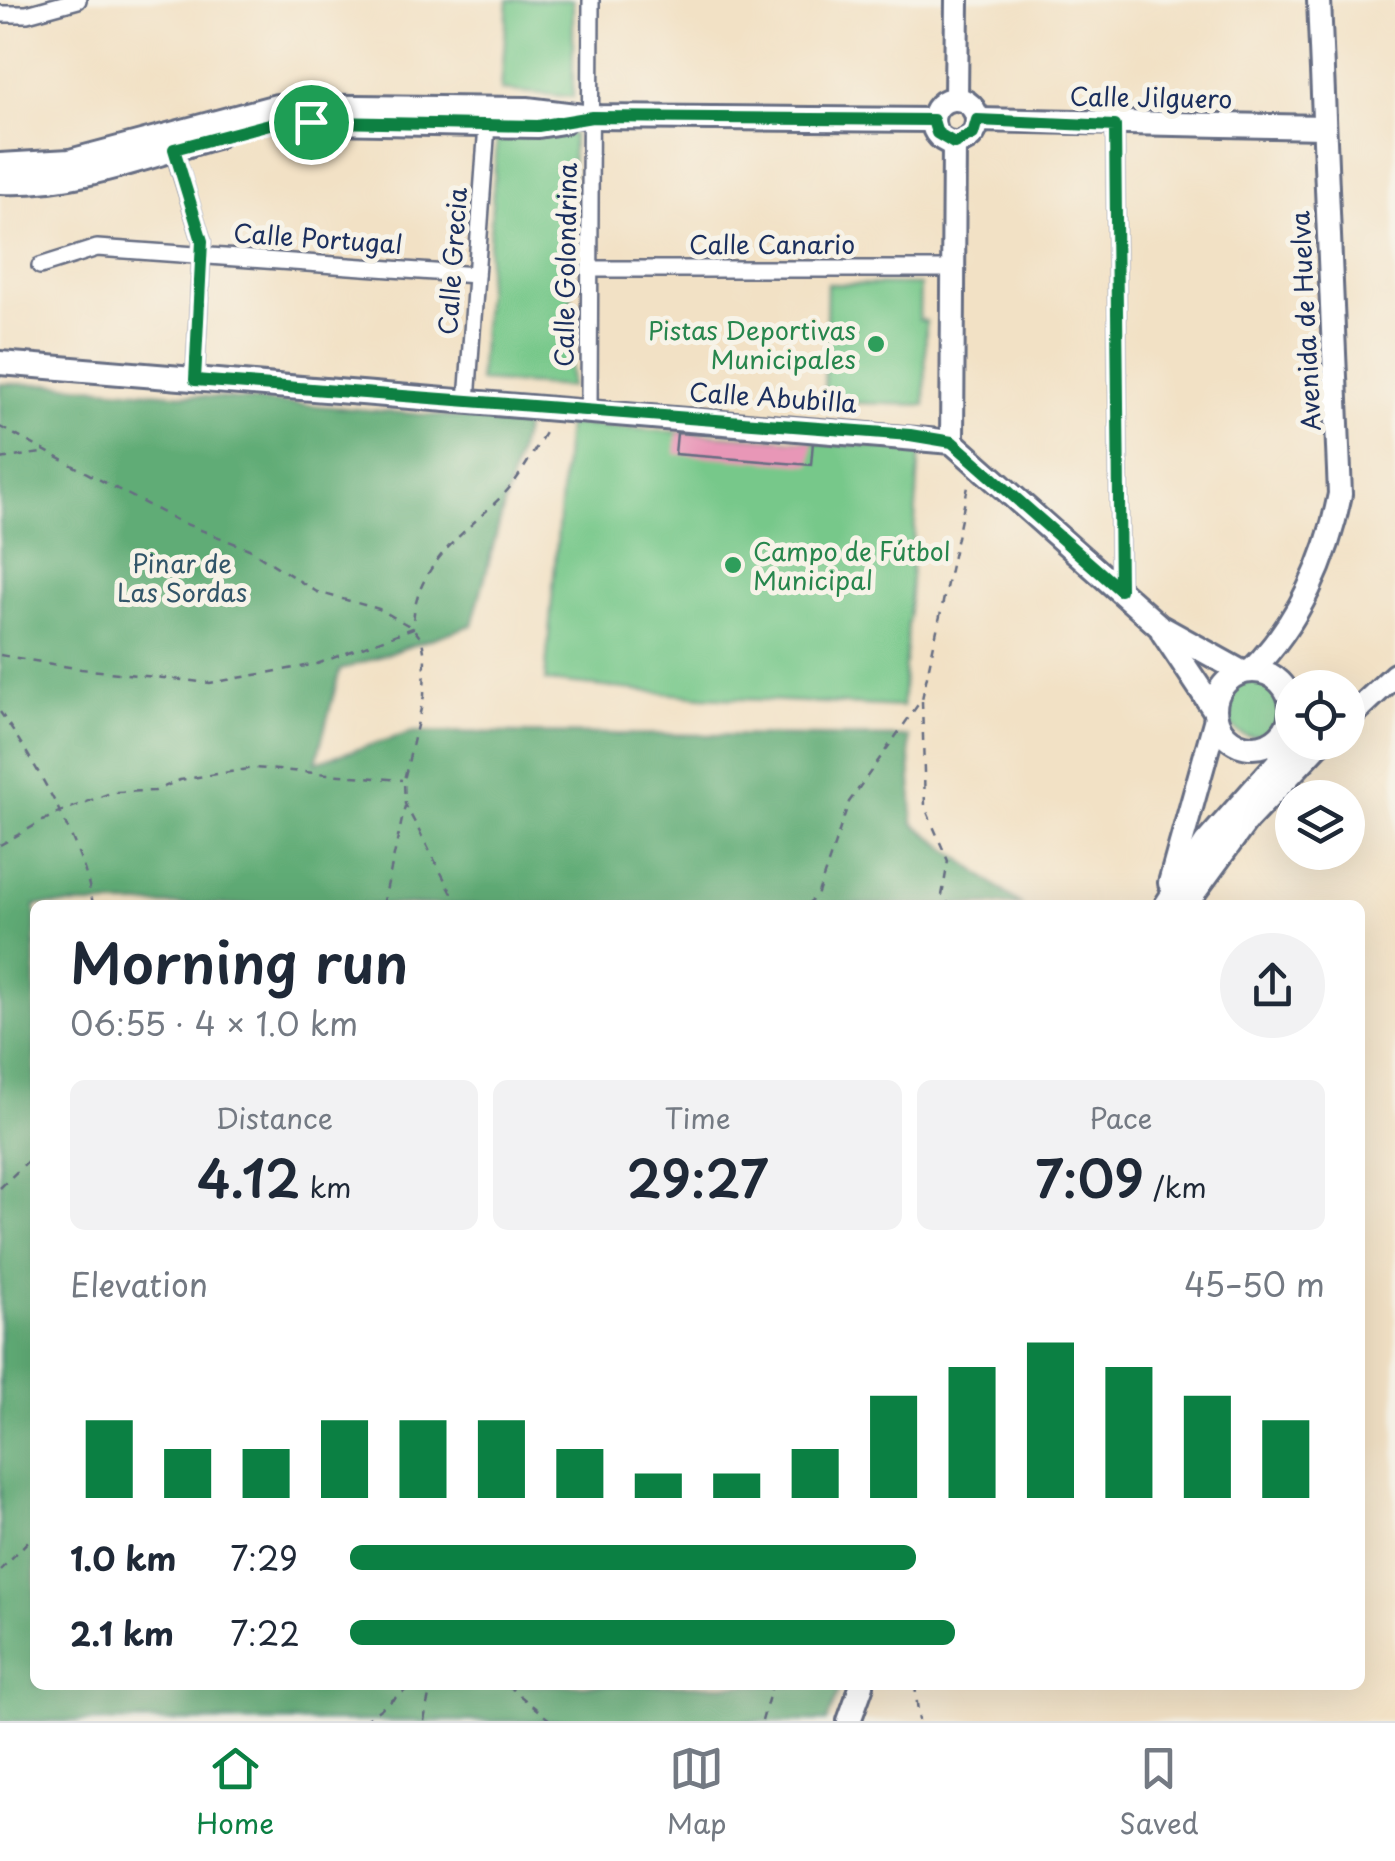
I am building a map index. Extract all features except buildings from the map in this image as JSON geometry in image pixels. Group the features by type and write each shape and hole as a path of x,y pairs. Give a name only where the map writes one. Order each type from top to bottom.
{"street":[{"path":"0,14 27,14 78,0"},
{"name":"Calle Golondrina","path":"589,410 591,0"},
{"path":"956,98 957,0"},
{"name":"Avenida de Huelva","path":"1246,671 1286,628 1325,554 1340,494 1319,0"},
{"path":"956,98 971,105 977,120 973,134 954,143 937,133 933,120 943,102 956,98"},
{"path":"0,182 35,184 72,177 277,106 527,109 592,117 933,120"},
{"path":"0,165 70,161 281,121 538,126 592,117"},
{"name":"Calle Jilguero","path":"977,120 1115,126 1324,127"},
{"name":"Calle Grecia","path":"468,402 487,125"},
{"path":"1115,126 1120,590"},
{"path":"172,142 202,241 195,380"},
{"path":"954,143 952,442 1159,626 1237,744 1275,744"},
{"name":"Calle Portugal","path":"40,266 97,248 476,275"},
{"name":"Calle Canario","path":"590,269 953,269"},
{"name":"Calle Abubilla","path":"0,364 952,442"},
{"path":"1159,626 1246,671 1275,681"},
{"name":"Avenida de Huelva","path":"1285,670 1286,628"},
{"path":"1365,685 1395,662"},
{"path":"1166,900 1222,687 1246,671"},
{"path":"1365,703 1395,676"},
{"path":"1168,900 1206,843 1275,758"},
{"path":"1247,820 1254,797 1280,768 1282,760"},
{"path":"1189,900 1247,820 1305,760"},
{"path":"848,1721 860,1690"}],"path":[{"path":"413,628 412,608 425,575 466,525 501,497 552,421"},
{"path":"0,427 178,521 249,549 317,592 379,609 413,628 422,640 425,657 424,696 404,780 405,804 384,900"},
{"path":"0,459 52,452"},
{"path":"946,900 942,896 948,860 925,807 922,699 974,461"},
{"path":"0,655 81,670 210,683 317,664 413,628"},
{"path":"812,900 817,896 849,802 922,699"},
{"path":"0,712 57,813 79,858 92,900"},
{"path":"0,844 57,813 128,788 155,790 180,780 254,768 404,780"},
{"path":"405,804 455,900"},
{"path":"0,1188 30,1159"},
{"path":"0,1570 30,1539"},
{"path":"364,1721 406,1690"},
{"path":"424,1721 430,1690"},
{"path":"512,1690 551,1721"},
{"path":"762,1721 771,1690"},
{"path":"916,1690 919,1721"}],"green space":[{"path":"508,0 573,0 573,97 501,90"},
{"path":"573,134 570,387 479,381 497,138"},
{"name":"Pistas Deportivas Municipales","path":"827,284 920,285 919,320 926,321 925,405 824,402"},
{"name":"Pinar de Las Sordas","path":"0,384 53,384 526,423 472,625 340,670 316,762 413,732 909,737 913,823 1014,900 30,900 30,1690 839,1690 827,1721 0,1721"},
{"name":"Campo de Fútbol Municipal","path":"567,424 920,450 902,707 703,697 545,681"},
{"path":"1253,680 1273,688 1273,728 1253,736 1233,728 1225,708 1233,688"}],"place":[{"name":"Pistas Deportivas Municipales","path":"876,344"},
{"name":"Campo de Fútbol Municipal","path":"733,565"}],"route":[{"path":"592,117 933,120 937,133 954,143 973,134 977,120 1115,126 1120,590 952,442 910,435 195,380 202,241 174,149 281,121 311,122 538,126 592,117"}]}
